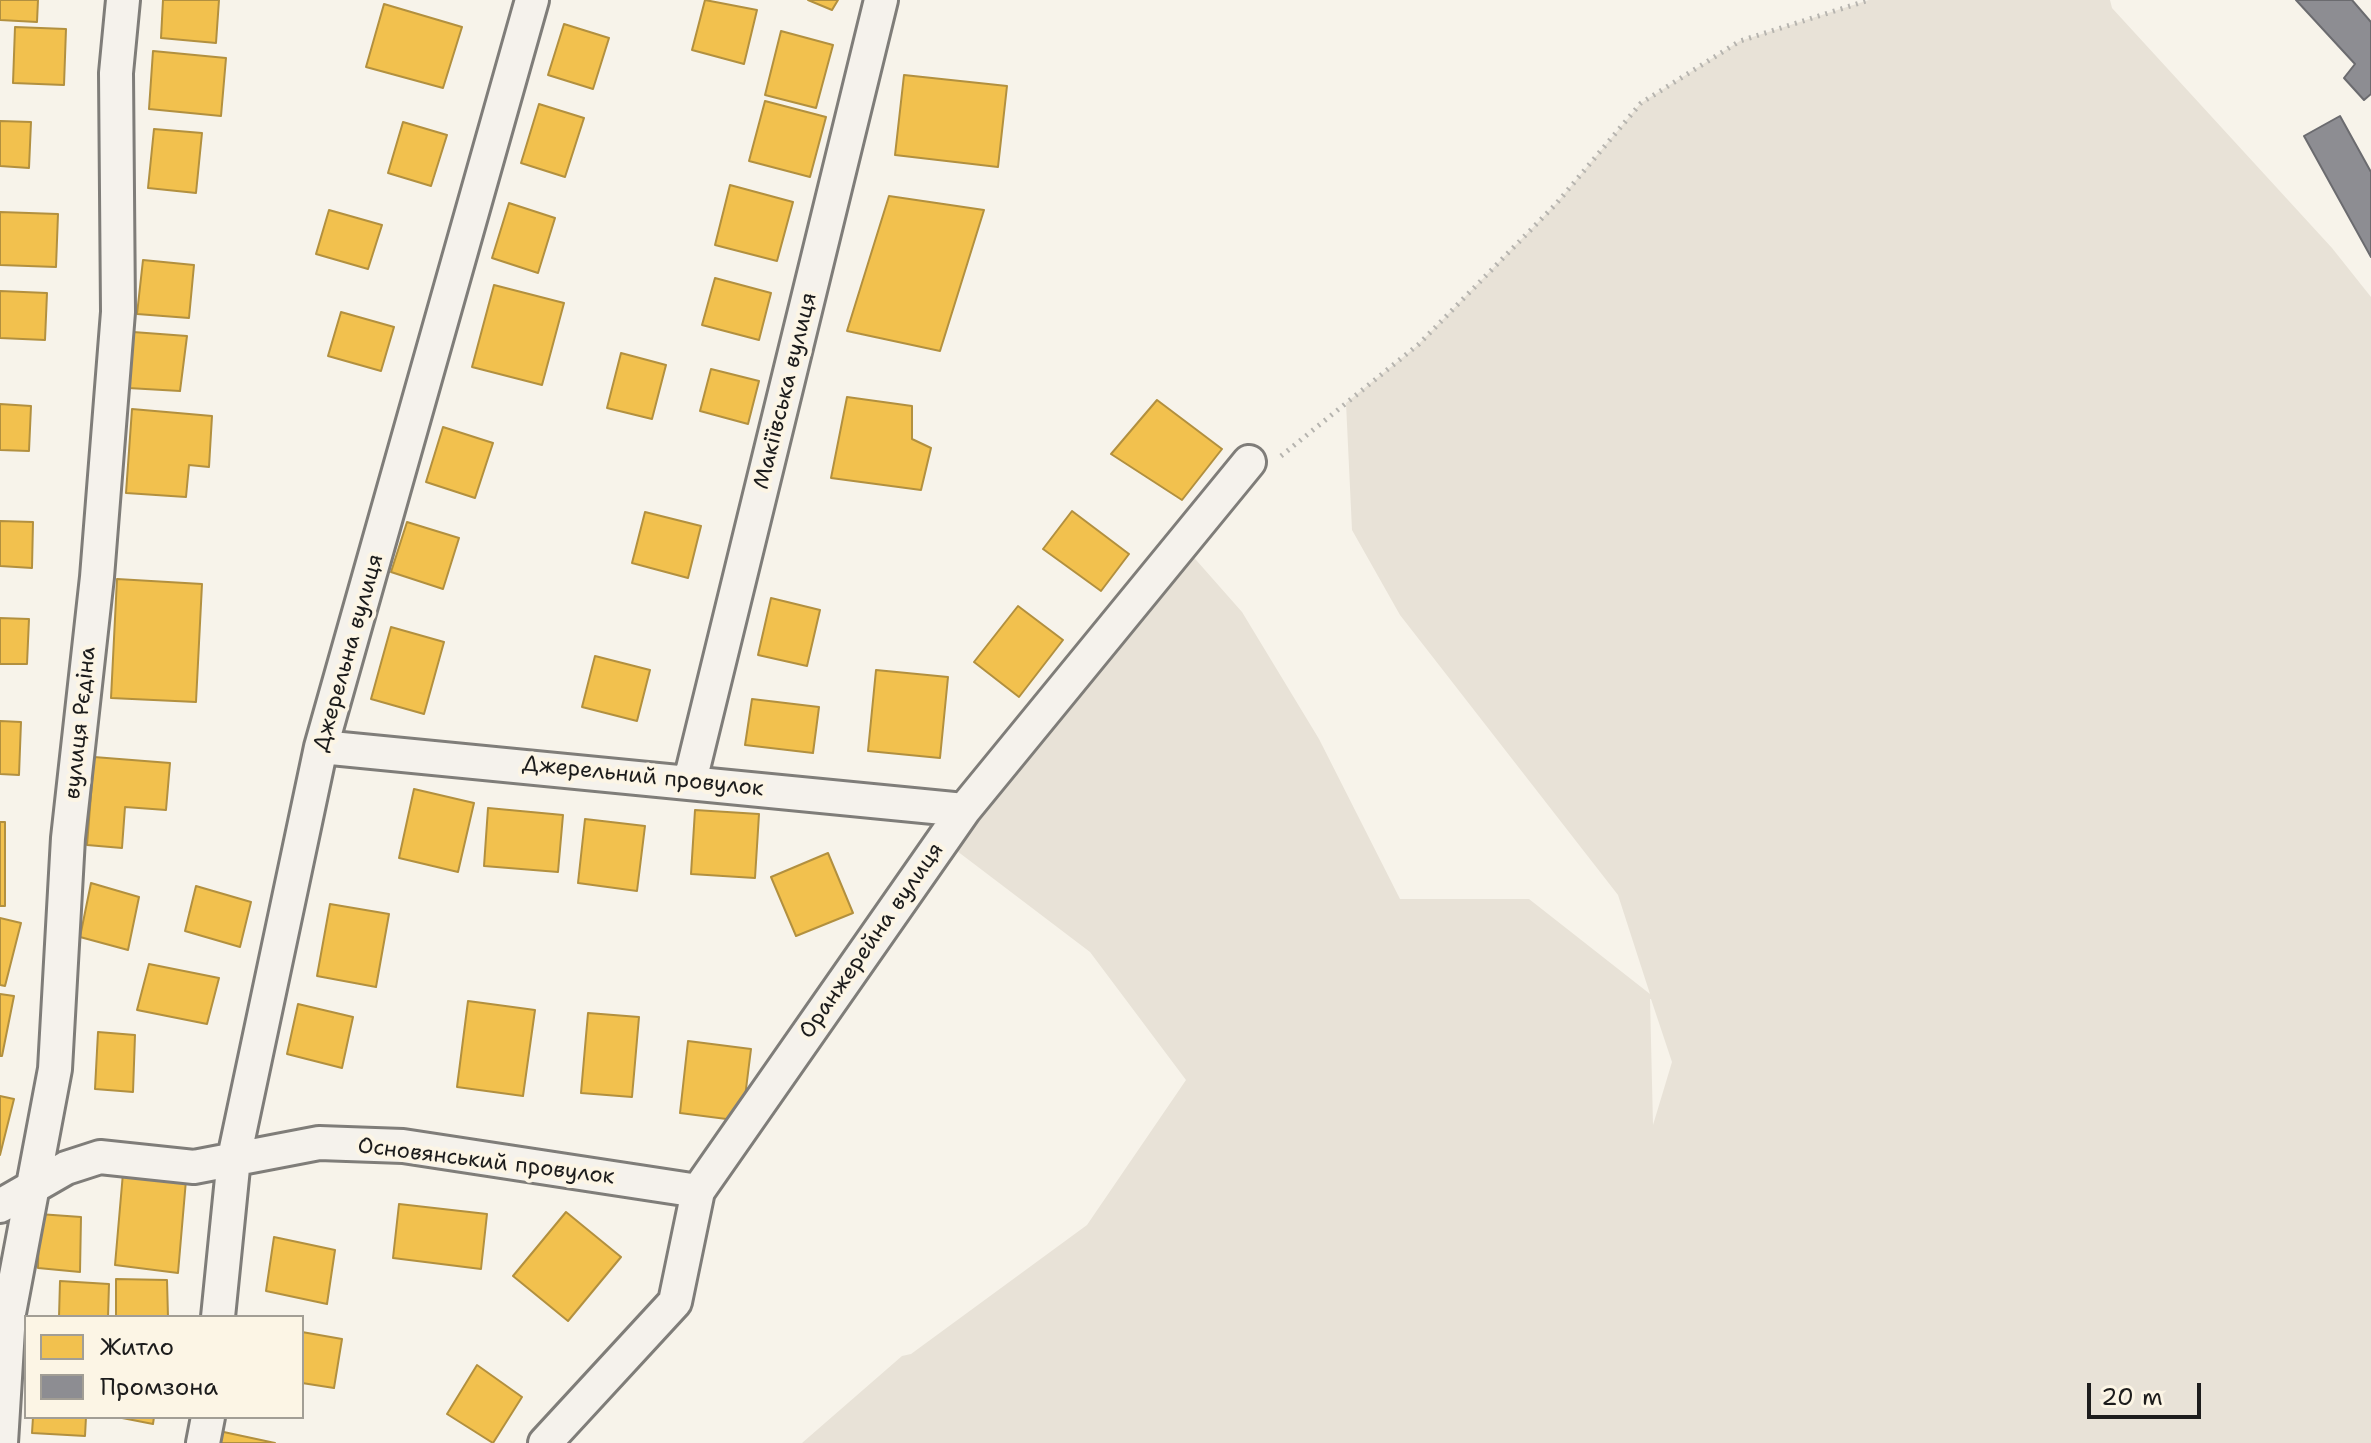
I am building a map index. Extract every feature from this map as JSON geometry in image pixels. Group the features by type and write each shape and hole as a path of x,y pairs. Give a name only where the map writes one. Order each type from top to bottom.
{"street":[{"name":"вулиця Рєдіна","path":"1,1443 9,1313 55,1069 68,838 97,577 118,312 116,73 123,0"},
{"name":"Джерельна вулиця","path":"218,1315 234,1158 321,747 532,0"},
{"name":"Макіївська вулиця","path":"690,781 881,0"},
{"name":"Оранжерейна вулиця","path":"545,1443 675,1302 698,1191 964,810 1249,462"},
{"name":"Джерельний провулок","path":"321,747 964,810"},
{"name":"Основянський провулок","path":"0,1206 66,1168 100,1157 194,1167 319,1143 403,1146 698,1191"},
{"path":"203,1443 208,1419"}],"path":[{"path":"1249,462 1279,458 1419,344 1556,204 1641,103 1740,41 1869,0"}],"shaded area":[{"path":"1869,0 2110,0 2112,8 2332,248 2371,297 2371,1443 802,1443 902,1356 911,1354 1087,1225 1186,1080 1090,952 957,851 1182,544 1242,612 1319,739 1400,899 1529,899 1650,994 1618,895 1400,615 1352,530 1346,403 1417,346 1556,204 1641,103 1740,41","holes":["1650,999 1651,999 1672,1062 1653,1125"]}],"building: Житло":[{"path":"0,0 38,0 37,22 0,20"},
{"path":"163,0 219,0 216,43 161,38"},
{"path":"705,0 757,10 744,64 692,50"},
{"path":"808,0 838,0 832,10"},
{"path":"384,4 462,27 443,88 366,67"},
{"path":"564,24 609,38 593,89 548,75"},
{"path":"15,27 66,29 64,85 13,83"},
{"path":"781,31 833,45 816,108 765,95"},
{"path":"153,51 226,58 221,116 149,109"},
{"path":"904,75 1007,86 998,167 895,155"},
{"path":"765,101 826,117 810,177 749,161"},
{"path":"539,104 584,118 565,177 521,163"},
{"path":"0,121 31,122 29,168 0,166"},
{"path":"403,122 447,135 431,186 388,173"},
{"path":"154,129 202,133 196,193 148,188"},
{"path":"730,185 793,202 777,261 715,245"},
{"path":"889,196 984,210 940,351 847,331"},
{"path":"509,203 555,218 538,273 492,258"},
{"path":"329,210 382,225 368,269 316,254"},
{"path":"0,212 58,214 56,267 0,265"},
{"path":"143,260 194,265 189,318 137,314"},
{"path":"715,278 771,293 759,340 702,325"},
{"path":"494,285 564,303 542,385 472,367"},
{"path":"0,291 47,293 45,340 0,338"},
{"path":"341,312 394,327 381,371 328,356"},
{"path":"133,332 187,336 180,391 128,388"},
{"path":"621,353 666,365 652,419 607,408"},
{"path":"711,369 759,381 748,424 700,411"},
{"path":"847,397 912,406 912,439 931,448 921,490 831,478"},
{"path":"1157,400 1222,449 1182,500 1111,454"},
{"path":"0,404 31,406 29,451 0,450"},
{"path":"132,409 212,416 209,467 189,465 186,497 126,493"},
{"path":"443,427 493,443 475,498 426,482"},
{"path":"1072,511 1129,554 1101,591 1043,549"},
{"path":"645,512 701,526 688,578 632,563"},
{"path":"0,521 33,522 32,568 0,566"},
{"path":"407,522 459,538 443,589 391,572"},
{"path":"117,579 202,584 196,702 111,698"},
{"path":"771,598 820,610 807,666 758,655"},
{"path":"1018,606 1063,640 1019,697 974,662"},
{"path":"0,618 29,619 27,664 0,664"},
{"path":"391,627 444,642 424,714 371,699"},
{"path":"595,656 650,670 637,721 582,707"},
{"path":"876,670 948,677 940,758 868,751"},
{"path":"752,699 819,707 813,753 745,745"},
{"path":"0,721 21,722 19,775 0,774"},
{"path":"94,757 170,763 166,810 125,807 122,848 87,845"},
{"path":"414,789 474,803 458,872 399,858"},
{"path":"488,808 563,815 558,872 484,866"},
{"path":"695,810 759,814 755,878 691,874"},
{"path":"585,819 645,826 637,891 578,883"},
{"path":"0,822 5,822 5,906 0,906"},
{"path":"828,853 853,913 796,936 771,877"},
{"path":"91,883 139,897 128,950 80,937"},
{"path":"196,886 251,902 240,947 185,931"},
{"path":"330,904 389,914 376,987 317,976"},
{"path":"0,918 21,923 5,986 0,985"},
{"path":"149,964 219,978 207,1024 137,1010"},
{"path":"0,994 14,996 2,1056 0,1056"},
{"path":"468,1001 535,1010 523,1096 457,1087"},
{"path":"298,1004 353,1017 342,1068 287,1054"},
{"path":"588,1013 639,1017 632,1097 581,1093"},
{"path":"98,1032 135,1035 133,1092 95,1089"},
{"path":"688,1041 751,1049 742,1121 680,1113"},
{"path":"0,1096 14,1099 0,1155"},
{"path":"123,1173 186,1180 178,1273 115,1265"},
{"path":"399,1204 487,1214 481,1269 393,1258"},
{"path":"566,1212 621,1257 568,1321 513,1276"},
{"path":"39,1214 81,1217 80,1272 38,1268"},
{"path":"274,1237 335,1250 327,1304 266,1291"},
{"path":"116,1279 167,1280 168,1315 116,1315"},
{"path":"60,1281 109,1284 108,1315 59,1315"},
{"path":"304,1332 342,1339 334,1388 304,1383"},
{"path":"477,1365 522,1397 493,1443 447,1414"},
{"path":"33,1419 86,1419 85,1436 32,1433"},
{"path":"127,1419 154,1419 153,1424"},
{"path":"219,1431 275,1443 217,1443"}],"building: Промзона":[{"path":"2296,0 2352,0 2371,22 2371,94 2364,100 2344,78 2355,64"},
{"path":"2340,116 2371,172 2371,257 2304,136"}]}
